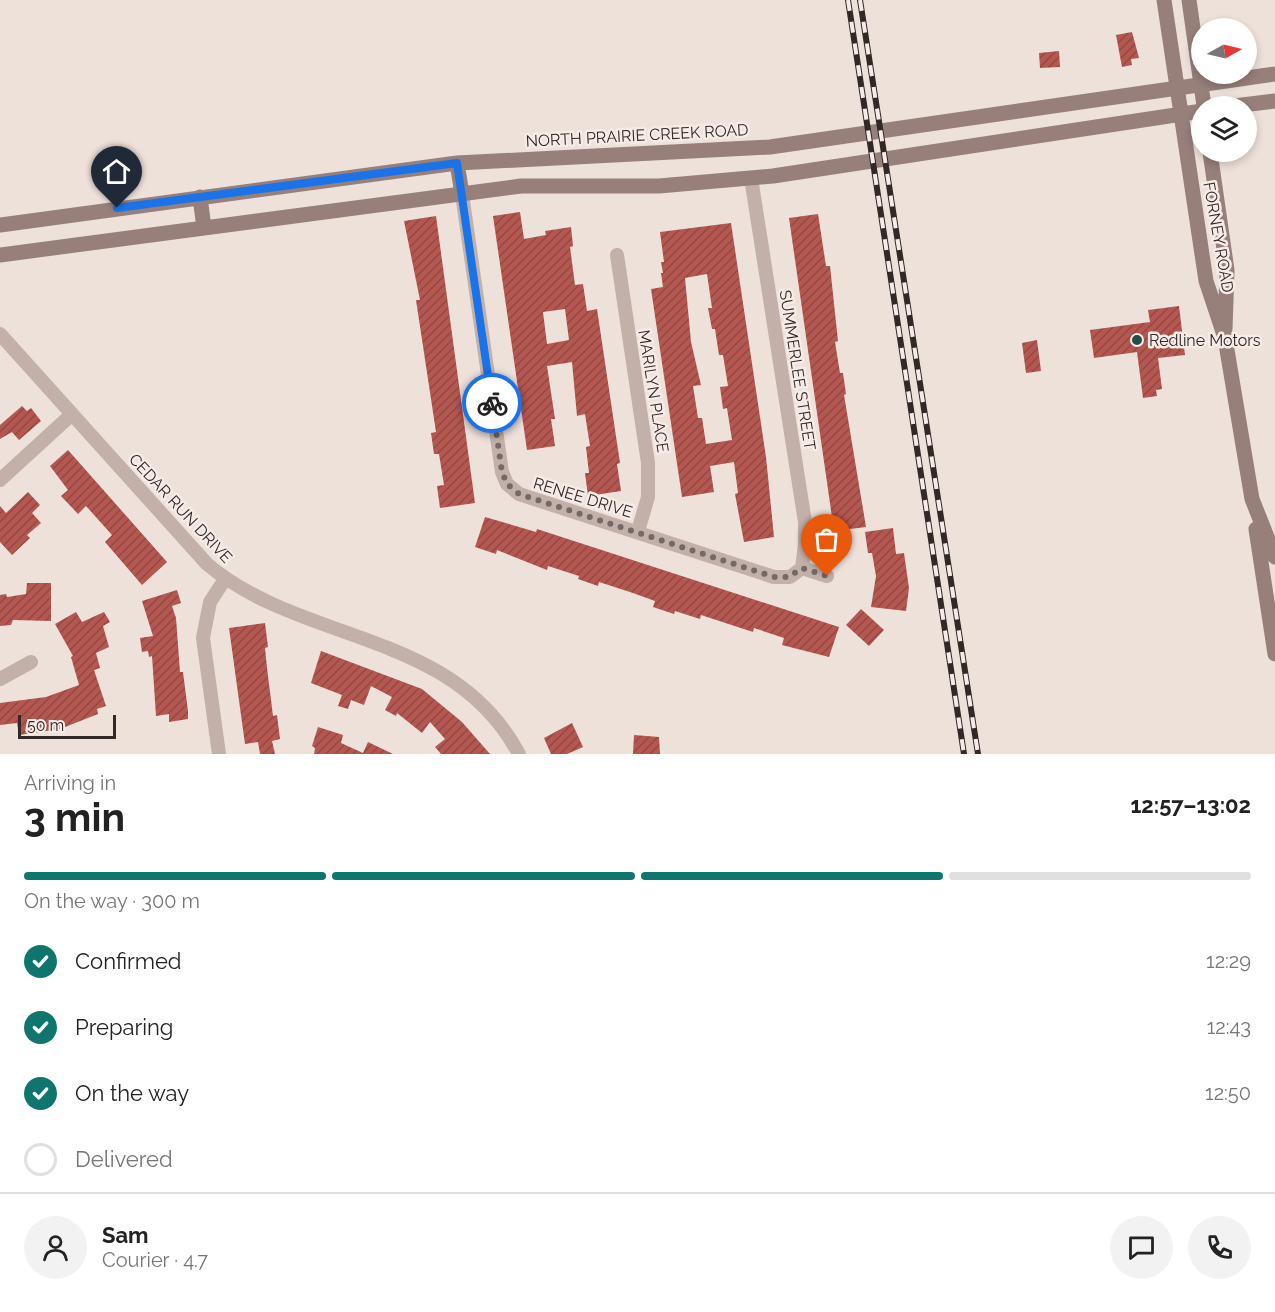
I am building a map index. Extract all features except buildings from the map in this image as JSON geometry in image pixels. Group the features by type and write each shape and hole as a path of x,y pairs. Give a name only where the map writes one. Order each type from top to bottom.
{"main road":[{"name":"FORNEY ROAD","path":"1164,0 1177,89 1191,107"},
{"name":"FORNEY ROAD","path":"1189,0 1201,86 1198,96"},
{"name":"NORTH PRAIRIE CREEK ROAD","path":"0,225 457,163 771,147 1275,74"},
{"path":"1257,103 1275,101"},
{"path":"0,255 521,186 658,186 751,178 1191,111"},
{"path":"988,116 992,143"},
{"name":"FORNEY ROAD","path":"1198,162 1206,281 1224,338 1252,499 1275,654"},
{"name":"FORNEY ROAD","path":"1211,162 1227,270 1224,338"},
{"path":"457,163 462,194"},
{"path":"200,197 204,228"},
{"name":"FORNEY ROAD","path":"1252,499 1275,557"}],"street":[{"name":"SUMMERLEE STREET","path":"751,178 805,522 806,544 802,568"},
{"name":"RENEE DRIVE","path":"462,194 502,472 507,484 519,494 774,577 789,577 802,568"},
{"name":"MARILYN PLACE","path":"617,255 648,463 648,497 638,531"},
{"name":"CEDAR RUN DRIVE","path":"1,339 207,564 225,579 252,595 430,665 479,703 519,754"},
{"path":"0,480 71,415"},
{"path":"802,568 827,576"},
{"path":"219,754 203,638 210,602 225,579"},
{"path":"0,679 31,662"}],"railway":[{"path":"848,0 964,754"},
{"path":"860,0 978,754"}],"way so far":[{"path":"492,403 502,472 507,484 519,494 774,577 789,577 802,568 827,576"}],"place":[{"name":"Redline Motors","path":"1137,340"}],"route":[{"path":"117,208 457,163 492,403"}]}
